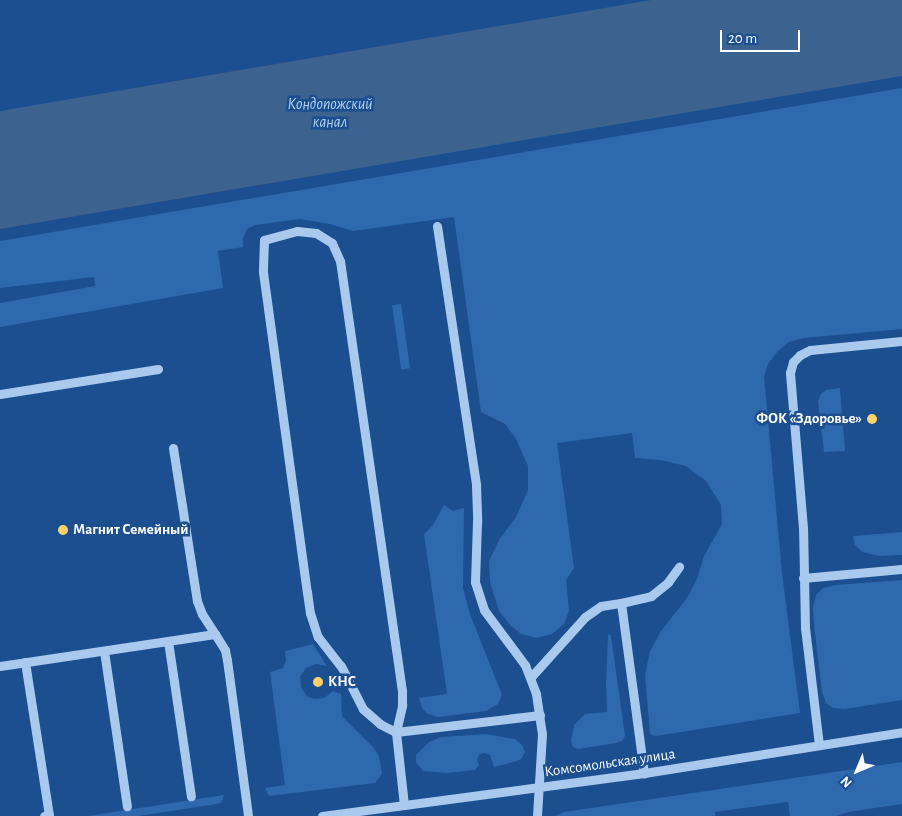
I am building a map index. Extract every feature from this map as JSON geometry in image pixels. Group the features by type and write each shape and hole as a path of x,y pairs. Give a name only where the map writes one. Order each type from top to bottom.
{"street":[{"path":"437,226 476,485 475,582 484,610 516,651 531,677 540,715 542,734 537,816"},
{"path":"404,805 396,732 402,704 402,691 340,261 332,243 325,238 306,231 289,232 264,240 262,260 310,613 318,637 341,666 358,703 371,717 396,732 540,715"},
{"path":"819,745 808,659 801,502 790,373 793,362 800,355 810,350 902,342"},
{"path":"0,394 158,369"},
{"path":"173,448 196,594 202,614 225,650 248,816"},
{"path":"531,677 585,617 601,606 651,596 668,582 679,567"},
{"path":"803,578 902,569"},
{"path":"622,603 644,772"},
{"path":"0,666 215,634"},
{"path":"168,641 191,796"},
{"path":"104,651 128,806"},
{"path":"25,662 49,815 44,816"},
{"name":"Комсомольская улица","path":"322,816 644,772 902,732"}],"shaded area":[{"path":"902,88 902,329 804,338 789,342 778,351 768,364 764,376 782,573 800,713 656,736 650,734 645,675 650,651 661,631 687,598 697,579 704,556 722,524 721,505 706,481 686,466 660,460 635,458 632,433 557,443 574,568 566,580 569,611 564,624 552,634 537,638 521,634 510,625 499,611 490,582 489,561 499,540 516,517 528,490 528,466 516,439 505,424 481,412 454,217 353,231 330,224 300,219 255,225 247,229 243,238 243,247 218,251 223,288 0,327 0,303 95,286 94,277 0,288 0,241"},
{"path":"401,304 410,368 401,370 392,305"},
{"path":"840,388 845,451 824,452 818,401 821,394 826,390"},
{"path":"444,505 453,511 464,508 463,588 470,614 502,695 498,704 486,711 438,717 428,714 422,708 419,698 447,694 424,534 433,525"},
{"path":"902,532 902,555 879,556 862,552 855,545 853,536"},
{"path":"902,580 902,700 845,709 833,708 826,703 822,692 814,625 813,608 816,595 823,588 836,585"},
{"path":"608,634 611,636 625,736 622,741 616,743 578,749 573,747 571,741 574,725 585,714 607,712"},
{"path":"313,644 327,666 316,664 306,668 300,677 301,688 308,697 314,699 324,698 333,691 341,694 342,716 373,747 379,756 382,774 375,783 269,796 265,788 285,785 270,672 283,668 286,661 285,651"},
{"path":"486,734 515,739 522,745 525,752 521,759 494,767 490,755 484,753 479,755 477,760 479,765 475,770 446,773 423,771 416,762 416,755 429,742 441,737"},
{"path":"902,762 902,804 848,812 837,816 790,816 788,802 715,812 715,816 555,816 564,812"},
{"path":"224,795 221,803 217,804 138,816 88,816"}],"water":[{"name":"Кондопожский канал","path":"651,0 902,0 902,76 0,229 0,111"}],"place":[{"name":"ФОК «Здоровье»","path":"872,419"},
{"name":"Магнит Семейный","path":"63,530"},
{"name":"КНС","path":"318,682"}]}
